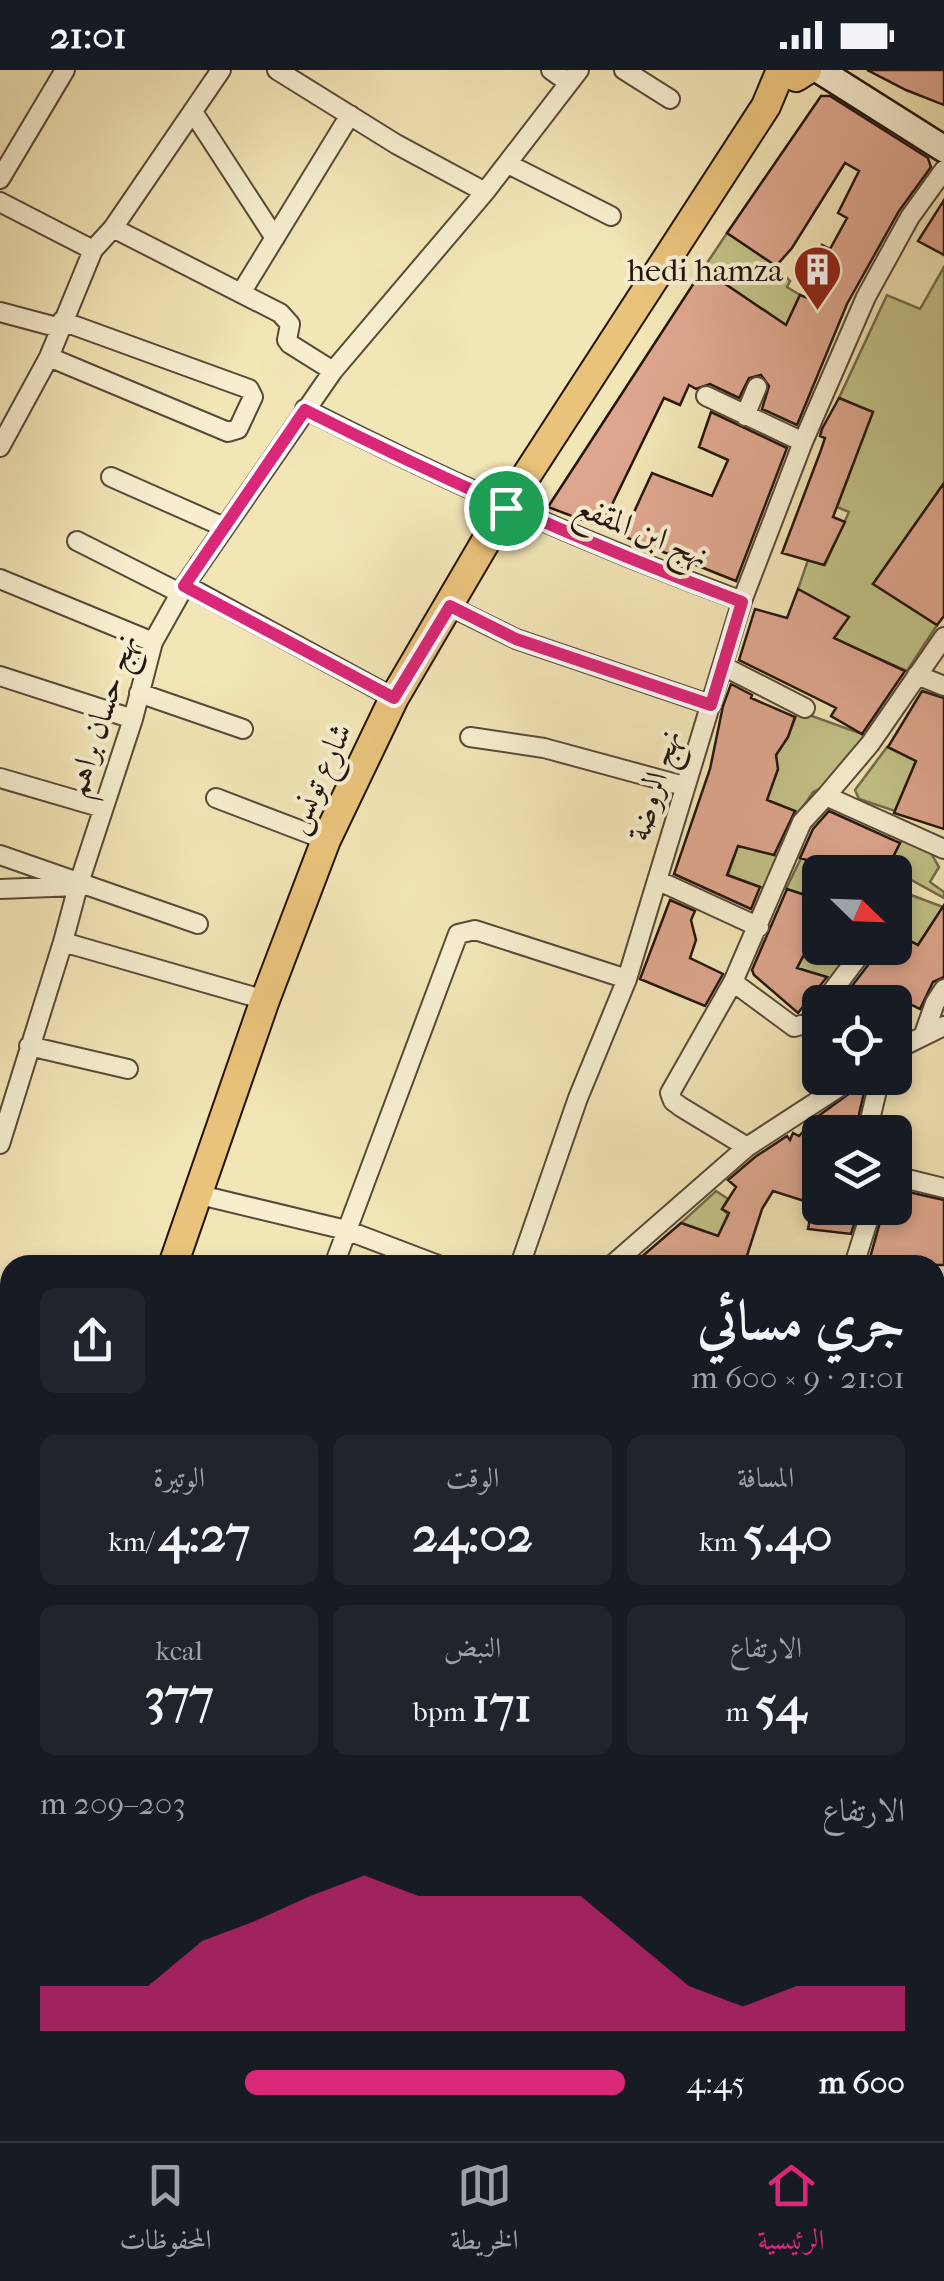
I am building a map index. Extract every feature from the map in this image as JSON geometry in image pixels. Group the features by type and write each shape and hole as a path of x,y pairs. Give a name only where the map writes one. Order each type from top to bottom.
{"main road":[{"path":"798,72 840,85 944,149"},
{"name":"شارع تونس","path":"176,1255 265,1000 326,840 394,698 506,508 766,106 798,72"}],"street":[{"path":"0,179 66,70"},
{"path":"2,439 48,358 93,250 114,228 221,70"},
{"path":"277,70 486,192"},
{"path":"550,70 574,77"},
{"path":"624,70 670,99"},
{"name":"نهج حسان براهم","path":"0,1144 78,883 133,720 153,642 224,526 333,372 486,192 574,77"},
{"path":"192,112 275,238"},
{"path":"242,293 350,115"},
{"path":"508,164 611,216"},
{"name":"نهج الروضة","path":"523,1255 578,1098 626,978 742,602 803,442 866,297 910,217 944,170"},
{"path":"0,202 93,250"},
{"path":"114,228 280,313 290,324 290,344 333,372"},
{"path":"0,312 61,325 249,389 252,397 238,429 228,432 48,358"},
{"path":"745,416 757,386"},
{"path":"706,396 803,442"},
{"name":"نهج ابن المقفع","path":"305,410 506,508 620,557 742,602"},
{"path":"111,477 224,526"},
{"path":"77,541 394,698"},
{"path":"0,578 153,642"},
{"path":"450,606 516,639 711,705"},
{"path":"747,1147 680,1107 672,1101 670,1093 734,982 802,822 870,744 944,637"},
{"path":"724,666 805,708"},
{"path":"917,675 944,686"},
{"path":"0,676 133,720"},
{"path":"140,693 243,729"},
{"path":"470,737 544,748 684,786"},
{"path":"0,778 103,808"},
{"path":"826,796 944,849"},
{"path":"216,798 326,840"},
{"path":"0,855 198,924"},
{"path":"657,880 759,927"},
{"path":"0,888 78,883"},
{"path":"337,1255 458,934 475,930 626,978"},
{"path":"63,942 265,1000"},
{"path":"837,985 852,965"},
{"path":"734,982 794,1027 802,1024"},
{"path":"924,1034 944,989"},
{"path":"912,1041 944,1026"},
{"path":"29,1046 128,1069"},
{"path":"623,1255 747,1147 827,1095"},
{"path":"912,1180 944,1188"},
{"path":"196,1194 346,1230 412,1255"},
{"path":"857,1255 867,1225"}],"green space":[{"path":"727,233 776,266 790,281 787,287 800,295 786,325 703,269"},
{"path":"944,267 944,483 873,584 937,625 907,671 834,639 848,617 798,589 808,560 825,565 849,512 837,507 872,413 839,398 887,295 920,309"},
{"path":"798,711 865,735 827,786 813,792 799,813 767,800 776,755"},
{"path":"887,747 916,761 895,811 859,799 855,790"},
{"path":"737,829 757,851 781,856 771,891 728,875 736,851 729,847"},
{"path":"903,837 936,848 932,855 939,867 930,882 944,892 944,898 912,880 912,855 894,855"},
{"path":"801,858 802,858 802,894 786,889"},
{"path":"912,895 943,907 918,945 912,942"},
{"path":"802,958 802,965 844,965 833,980 797,968"},
{"path":"716,1191 728,1199 722,1209 728,1214 718,1236 681,1223"}],"building":[{"path":"867,70 944,70 944,105 906,90"},
{"path":"821,96 830,96 928,158 931,167 899,211 847,304 797,425 762,409 769,386 761,375 749,378 739,398 710,384 696,389 689,385 680,405 664,398 601,527 548,507 703,269 786,325 800,295 807,298 823,264 814,260 822,245 830,249 847,218 838,213 859,171 845,163 792,248 776,266 727,233"},
{"path":"944,200 944,255 918,241"},
{"path":"839,398 873,412 833,517 845,522 824,565 782,553 825,438 820,436 822,429"},
{"path":"711,412 787,448 736,581 623,536 652,473 712,496 728,460 699,447"},
{"path":"944,483 944,616 937,625 873,584"},
{"path":"798,589 849,617 834,638 905,671 862,734 831,716 836,708 739,660 755,609 787,618"},
{"path":"731,684 752,695 751,698 795,717 776,755 778,769 767,800 795,811 774,855 738,846 727,875 760,887 751,909 674,874 710,769"},
{"path":"922,691 944,698 944,829 894,813 916,761 888,747"},
{"path":"829,811 900,843 894,855 800,858 813,829"},
{"path":"787,889 802,894 802,958 797,968 827,977 821,985 802,985 802,1008 798,1013 752,970"},
{"path":"670,900 695,911 691,920 696,940 690,958 723,974 705,1006 640,979"},
{"path":"944,905 944,977 933,982 920,1009 912,1005 912,985 853,985 868,965 912,965 912,942 918,945"},
{"path":"847,1095 863,1095 859,1115 820,1115"},
{"path":"793,1133 799,1136 802,1133 802,1200 773,1191 762,1209 747,1255 644,1255 681,1223 718,1236 729,1213 722,1209 736,1187 728,1180 787,1136 790,1140"},
{"path":"912,1193 944,1200 944,1255 871,1255 879,1225 912,1225"},
{"path":"809,1225 854,1225 851,1234 808,1229"}],"place":[{"name":"hedi hamza","path":"818,312"}],"route":[{"path":"305,410 506,508 620,557 742,602 711,705 516,639 450,606 394,698 184,586 305,410"}]}
